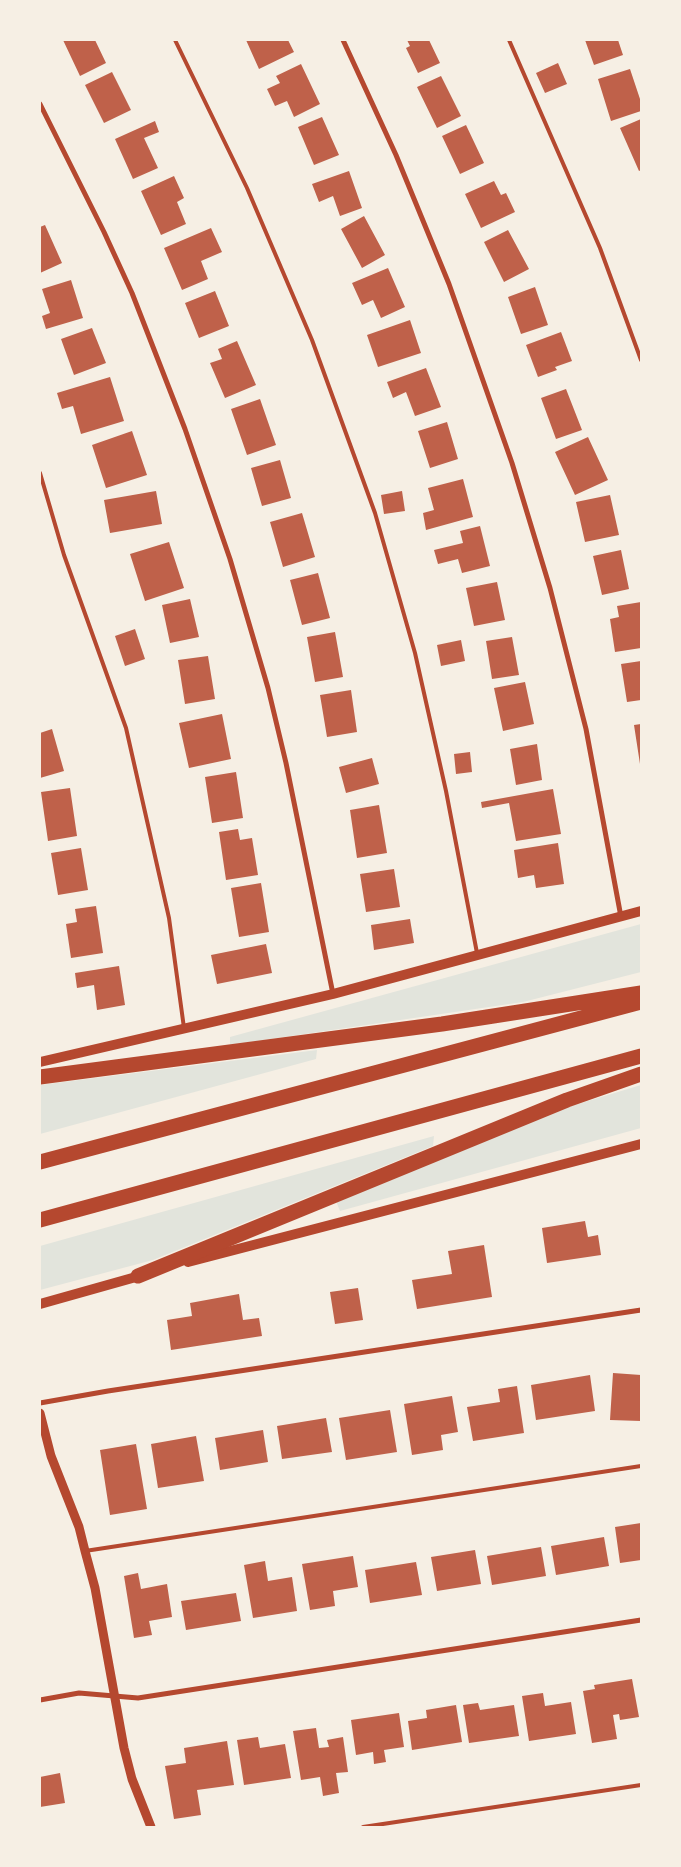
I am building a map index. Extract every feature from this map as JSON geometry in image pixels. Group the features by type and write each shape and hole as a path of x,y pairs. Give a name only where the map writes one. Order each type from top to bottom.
{"highway":[{"path":"40,1064 442,1024 641,993"},
{"path":"40,1162 641,1002"},
{"path":"40,1220 641,1056"},
{"path":"138,1276 537,1112 641,1074"}],"main road":[{"path":"40,1064 332,994 641,911"},
{"path":"40,1304 138,1276 641,1144"}],"street":[{"path":"343,40 396,155 449,284 512,463 550,588 586,729 621,917"},
{"path":"40,104 104,232 135,302 185,429 230,559 268,688 286,763 332,994"},
{"path":"40,1404 108,1391 641,1310"},
{"path":"40,1413 51,1456 79,1527 86,1551 95,1588 124,1748 132,1779 151,1827"},
{"path":"40,1700 79,1693 138,1698 641,1620"}],"lane":[{"path":"174,40 248,188 312,340 375,513 415,653 446,791 478,955"},
{"path":"509,40 600,248 641,360"},
{"path":"40,473 64,555 126,728 169,918 184,1028"},
{"path":"86,1551 641,1466"},
{"path":"363,1827 641,1785"}],"shaded area":[{"path":"641,924 641,972 523,1002 230,1045 230,1037"},
{"path":"317,1050 316,1059 40,1134 40,1085"},
{"path":"641,1085 641,1128 340,1211 336,1201 568,1107"},
{"path":"434,1136 433,1146 153,1260 40,1290 40,1246"}],"building":[{"path":"63,40 95,40 106,63 80,76"},
{"path":"246,40 288,40 294,52 259,69"},
{"path":"407,40 429,40 440,63 418,73 406,48 410,46"},
{"path":"585,40 618,40 623,55 594,65"},
{"path":"558,63 567,84 545,93 536,73"},
{"path":"301,64 320,104 294,117 287,101 275,106 267,89 280,83 276,76"},
{"path":"630,69 641,102 641,111 611,121 598,79"},
{"path":"112,72 131,110 104,123 85,85"},
{"path":"441,76 461,116 437,128 417,87"},
{"path":"322,117 339,155 314,165 298,127"},
{"path":"641,119 641,170 639,171 620,128"},
{"path":"155,121 159,132 144,138 158,168 133,179 115,139"},
{"path":"466,125 484,163 460,174 442,136"},
{"path":"349,171 362,208 340,216 333,196 319,202 312,184"},
{"path":"174,176 184,198 177,202 186,224 161,235 141,191"},
{"path":"494,181 501,195 506,193 515,212 481,228 465,194"},
{"path":"364,216 385,255 362,268 341,229"},
{"path":"45,225 62,263 40,273 40,227"},
{"path":"211,228 222,252 201,261 208,279 182,290 164,248"},
{"path":"508,230 529,269 504,282 484,242"},
{"path":"388,268 405,307 381,318 373,300 362,305 352,283"},
{"path":"71,280 83,318 46,329 42,316 50,313 42,289"},
{"path":"535,287 548,325 521,334 508,297"},
{"path":"215,291 229,326 199,338 185,303"},
{"path":"410,320 421,353 378,367 367,335"},
{"path":"92,328 106,363 74,375 61,339"},
{"path":"561,332 572,361 555,367 557,370 538,377 526,345"},
{"path":"237,341 256,385 225,398 210,363 222,359 218,349"},
{"path":"426,368 441,407 415,416 406,392 393,398 387,382"},
{"path":"110,377 124,421 81,434 73,406 62,409 57,393"},
{"path":"566,389 582,430 556,439 541,398"},
{"path":"260,399 276,445 247,455 231,409"},
{"path":"447,422 458,459 430,468 418,431"},
{"path":"132,431 147,475 106,488 92,445"},
{"path":"588,437 608,480 575,495 555,452"},
{"path":"280,460 291,498 262,506 251,468"},
{"path":"463,479 473,517 426,530 423,513 434,510 428,488"},
{"path":"156,491 162,524 110,533 104,500"},
{"path":"402,491 405,511 384,514 381,495"},
{"path":"610,495 619,535 585,542 576,502"},
{"path":"302,513 315,557 283,567 270,522"},
{"path":"480,526 490,566 462,573 458,559 438,564 434,550 463,543 460,531"},
{"path":"169,542 184,588 145,601 130,554"},
{"path":"621,550 629,589 602,595 593,556"},
{"path":"318,573 330,618 302,625 290,580"},
{"path":"497,582 505,620 474,626 466,588"},
{"path":"190,599 199,637 170,643 162,605"},
{"path":"641,602 641,648 615,652 610,619 619,617 617,606"},
{"path":"135,629 145,659 125,666 115,636"},
{"path":"335,632 343,677 315,682 307,637"},
{"path":"512,637 519,675 492,679 486,641"},
{"path":"461,640 465,661 441,666 437,645"},
{"path":"208,656 215,699 185,704 178,660"},
{"path":"641,661 641,700 627,702 621,664"},
{"path":"525,682 534,724 503,731 494,688"},
{"path":"351,690 357,732 327,737 320,695"},
{"path":"222,714 231,759 189,768 179,723"},
{"path":"641,724 641,763 640,764 634,725"},
{"path":"52,729 64,771 40,778 40,733"},
{"path":"537,744 542,780 516,785 510,749"},
{"path":"470,752 472,772 456,774 454,754"},
{"path":"372,758 379,784 346,793 339,767"},
{"path":"236,772 243,818 212,823 205,777"},
{"path":"70,788 77,836 48,841 41,792"},
{"path":"553,789 561,834 516,841 509,803 482,808 481,802"},
{"path":"379,805 387,853 357,858 350,810"},
{"path":"238,829 240,840 252,838 258,875 226,880 219,832"},
{"path":"558,843 564,884 536,888 534,875 518,878 514,850"},
{"path":"81,848 88,890 58,895 51,853"},
{"path":"394,869 400,907 366,912 360,874"},
{"path":"261,883 269,932 239,937 231,888"},
{"path":"96,906 103,953 71,958 66,924 77,922 75,909"},
{"path":"410,919 414,943 374,950 371,925"},
{"path":"266,944 272,973 217,984 211,955"},
{"path":"119,966 125,1005 97,1010 94,985 77,988 75,973"},
{"path":"585,1221 588,1237 598,1235 601,1255 547,1263 542,1228"},
{"path":"484,1245 492,1297 417,1309 412,1280 452,1274 448,1251"},
{"path":"358,1288 363,1320 335,1324 330,1292"},
{"path":"239,1294 243,1320 259,1318 262,1336 171,1350 167,1320 192,1316 190,1303"},
{"path":"613,1373 641,1375 641,1421 610,1420"},
{"path":"590,1375 595,1411 536,1420 531,1385"},
{"path":"517,1386 524,1433 473,1441 467,1407 500,1402 498,1389"},
{"path":"452,1396 458,1432 441,1435 443,1450 412,1455 404,1404"},
{"path":"390,1410 397,1452 346,1460 339,1418"},
{"path":"326,1418 332,1452 282,1459 277,1426"},
{"path":"263,1430 268,1462 220,1470 215,1438"},
{"path":"196,1436 204,1481 158,1488 151,1444"},
{"path":"136,1444 147,1509 110,1515 100,1450"},
{"path":"641,1523 641,1560 620,1563 615,1527"},
{"path":"604,1537 609,1566 556,1575 551,1546"},
{"path":"541,1547 546,1576 492,1585 487,1556"},
{"path":"475,1550 481,1584 437,1591 431,1557"},
{"path":"353,1556 358,1587 333,1591 335,1606 310,1610 302,1564"},
{"path":"265,1561 268,1581 292,1577 297,1611 253,1618 244,1565"},
{"path":"416,1562 422,1595 370,1603 365,1570"},
{"path":"138,1573 141,1589 167,1584 172,1617 149,1621 152,1635 134,1638 124,1576"},
{"path":"236,1593 241,1621 186,1630 181,1601"},
{"path":"632,1679 639,1717 620,1720 619,1714 613,1715 617,1739 592,1743 583,1691 595,1689 594,1685"},
{"path":"543,1693 545,1706 571,1702 576,1734 529,1741 522,1696"},
{"path":"478,1703 480,1710 514,1705 519,1736 469,1743 463,1705"},
{"path":"456,1705 462,1742 412,1750 408,1721 427,1718 426,1710"},
{"path":"399,1713 404,1747 384,1750 386,1762 374,1764 373,1752 356,1755 351,1720"},
{"path":"316,1728 319,1748 329,1747 327,1740 343,1737 348,1772 336,1773 339,1793 323,1796 320,1777 301,1780 293,1731"},
{"path":"258,1737 260,1748 285,1744 291,1778 244,1785 237,1740"},
{"path":"227,1741 234,1785 197,1790 201,1815 174,1819 165,1766 186,1763 184,1748"},
{"path":"60,1773 65,1803 40,1807 40,1777"}]}
